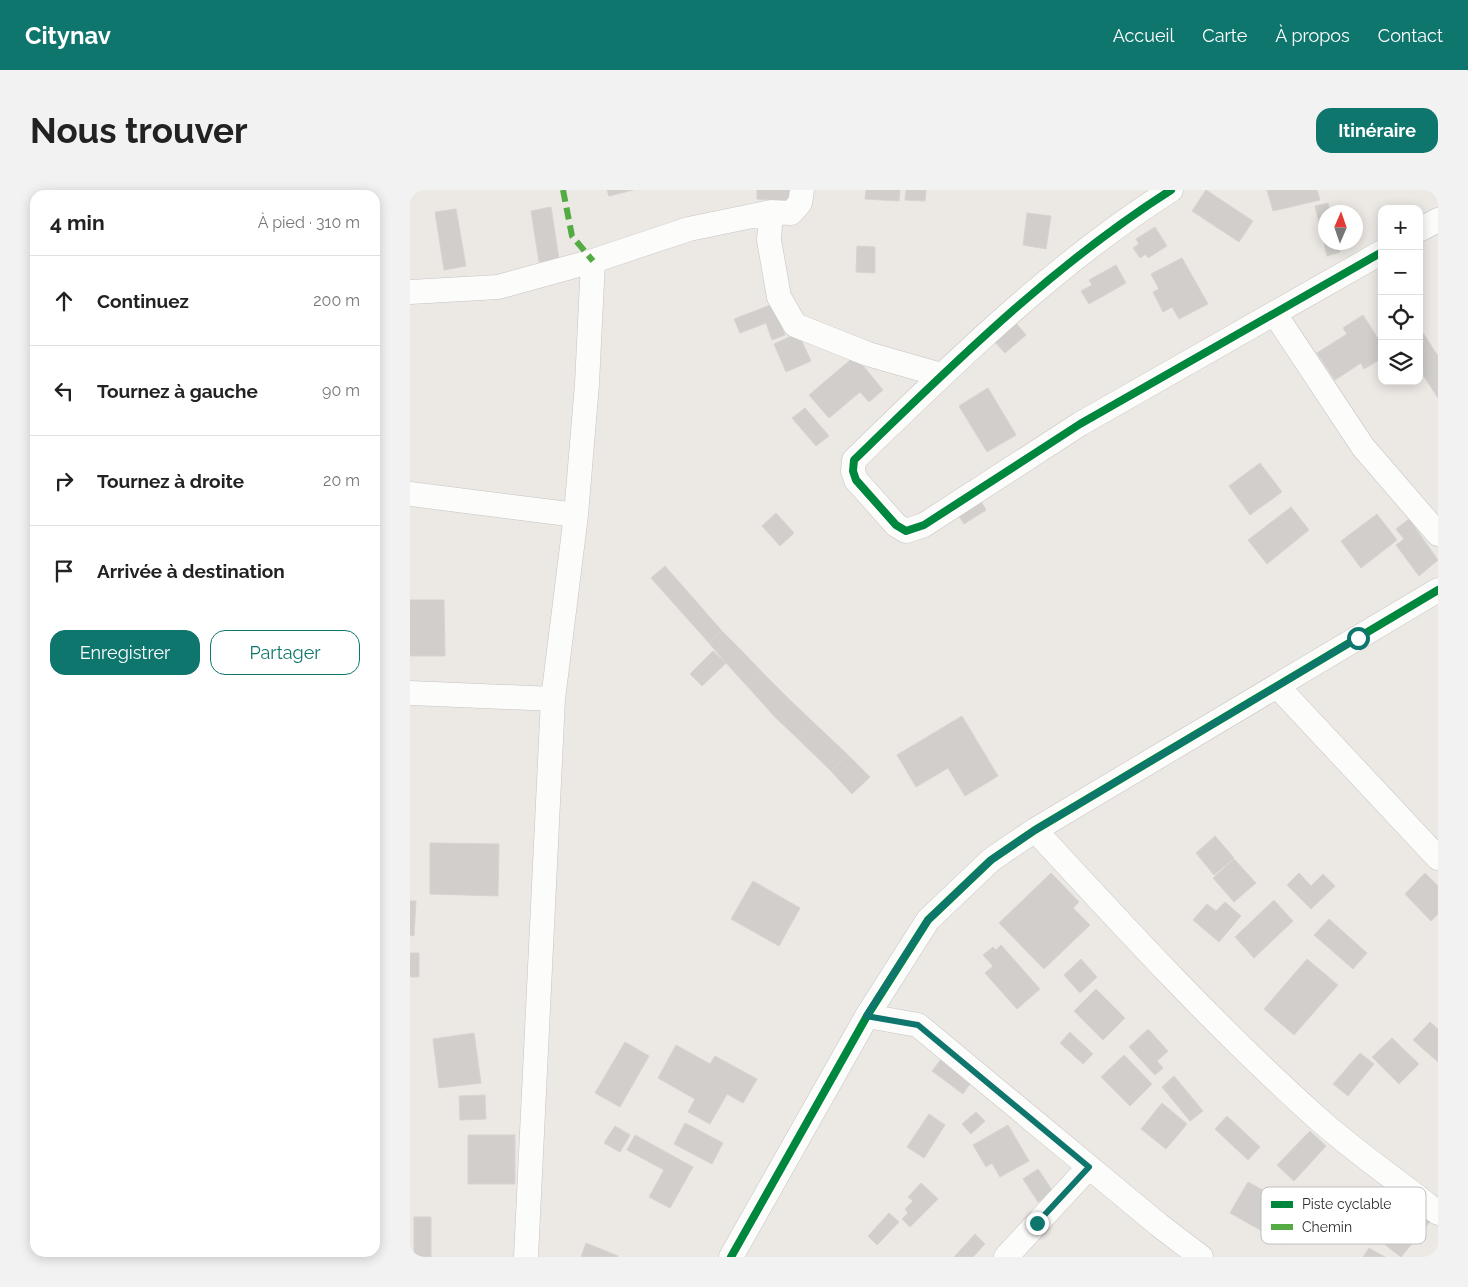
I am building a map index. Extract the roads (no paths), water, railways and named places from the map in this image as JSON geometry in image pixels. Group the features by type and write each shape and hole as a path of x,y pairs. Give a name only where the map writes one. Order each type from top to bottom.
{"street":[{"path":"410,292 498,287 593,261 689,229 771,212 791,213 800,202 802,190"},
{"path":"1171,190 1093,243 1032,293 941,375 854,460 852,471 856,480 896,525 906,531 924,525 1080,424 1378,254"},
{"path":"771,212 769,240 779,297 795,325 868,354 941,375"},
{"path":"1423,228 1438,220"},
{"path":"526,1257 554,699 576,515 587,384 593,261"},
{"path":"1275,314 1363,448 1438,534"},
{"path":"410,494 576,515"},
{"path":"731,1257 866,1016 928,920 991,860 1035,830 1438,590"},
{"path":"1278,687 1438,858"},
{"path":"410,693 554,699"},
{"path":"1035,830 1214,1021 1317,1118 1405,1187"},
{"path":"866,1016 918,1025 1201,1257"},
{"path":"1006,1257 1089,1167"},
{"path":"1426,1204 1438,1213"}]}
